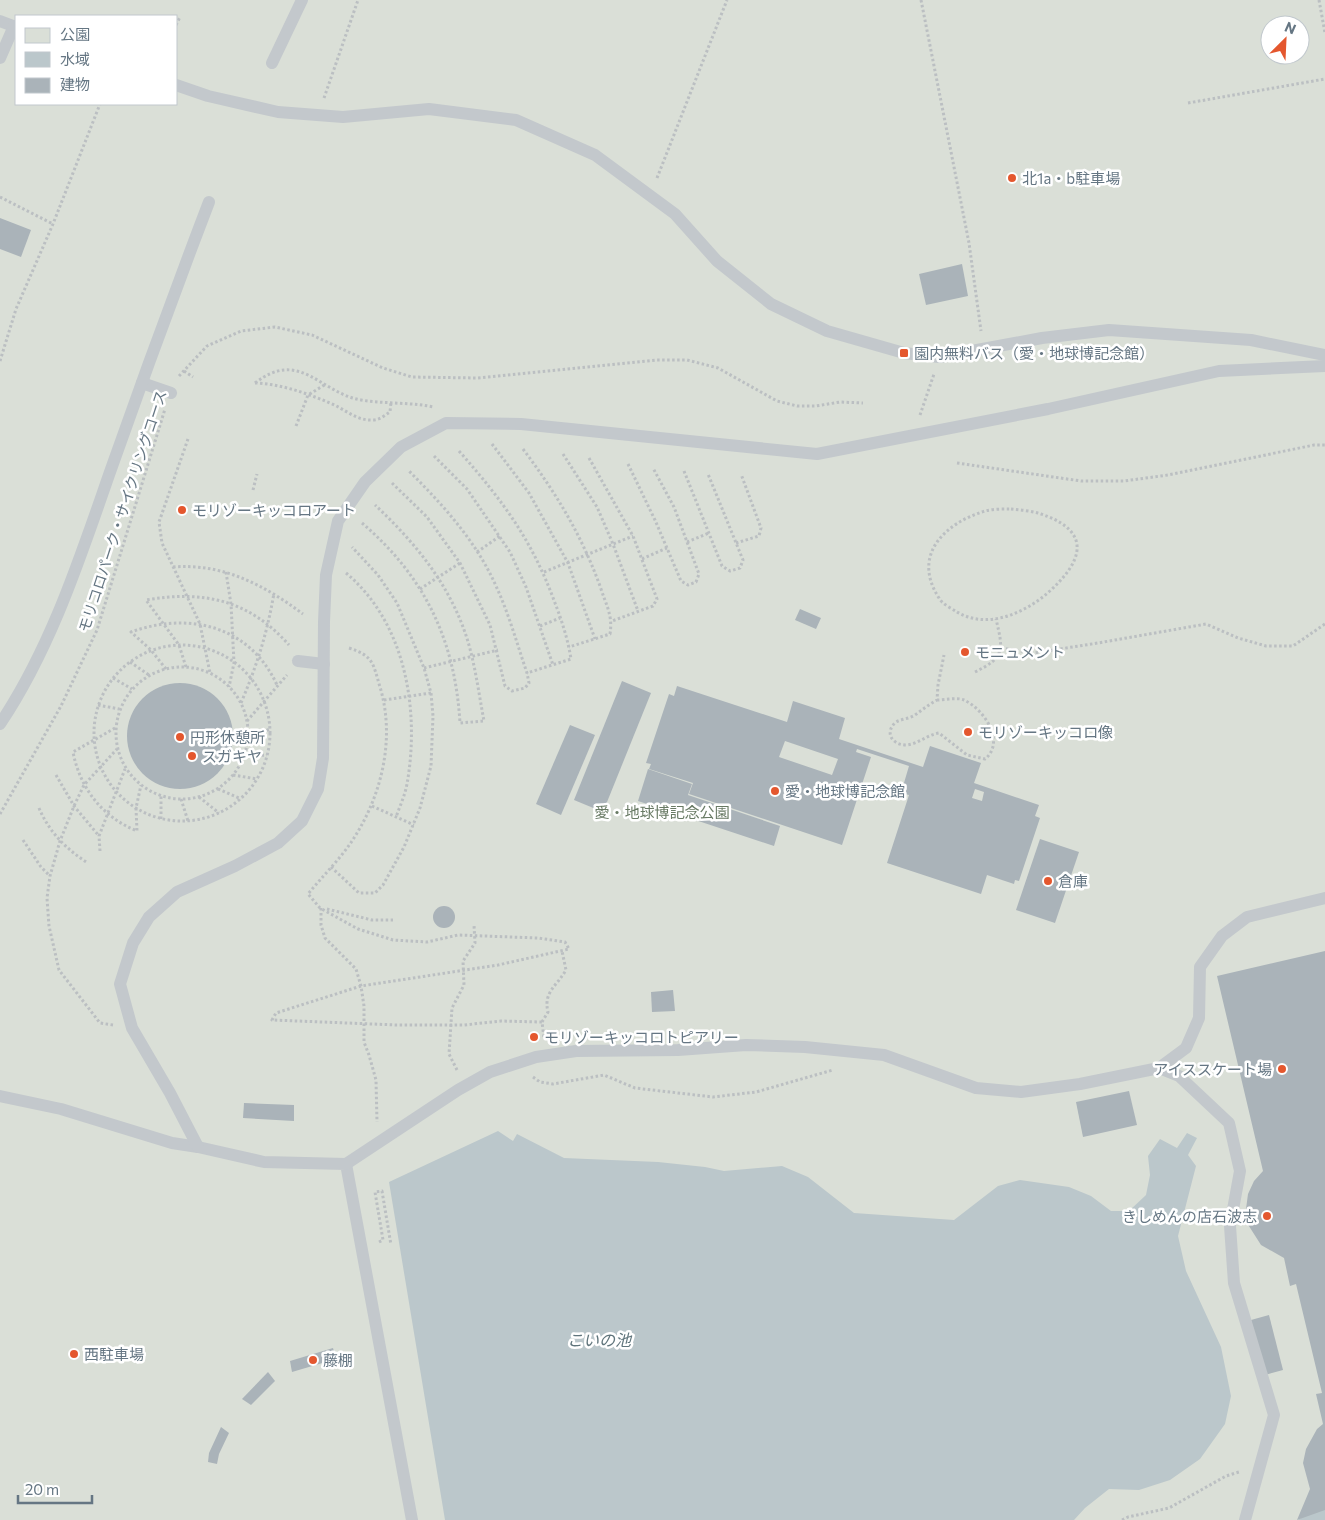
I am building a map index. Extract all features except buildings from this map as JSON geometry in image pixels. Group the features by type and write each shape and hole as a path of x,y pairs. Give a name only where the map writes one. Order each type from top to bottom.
{"lane":[{"path":"272,63 302,0"},
{"path":"0,21 15,26 0,58"},
{"path":"178,86 208,96 278,112 343,118 429,109 516,120 595,156 675,214 717,260 771,304 827,331 904,353 939,357 1042,338 1109,330 1251,340 1325,355"},
{"path":"0,724 31,674 81,554 168,306 209,202"},
{"path":"198,1147 170,1093 132,1028 120,984 133,943 149,917 177,892 235,866 278,843 302,821 318,788 323,758 326,575 338,522 365,482 402,447 446,423 521,424 817,454 1048,409 1219,371 1325,366"},
{"path":"142,383 171,393"},
{"path":"298,661 324,664"},
{"path":"0,1096 61,1110 172,1143 264,1162 346,1164 490,1072 526,1060 576,1051 678,1050 746,1045 805,1047 884,1056 976,1088 1021,1092 1080,1084 1159,1068 1186,1048 1199,1018 1200,967 1222,936 1247,917 1325,898"},
{"path":"1159,1068 1180,1076 1229,1124 1240,1171 1230,1226 1234,1283 1274,1415 1245,1520"},
{"path":"346,1164 412,1520"}],"path":[{"path":"318,116 358,0"},
{"path":"650,196 728,0"},
{"path":"921,0 969,243 984,348"},
{"path":"1319,0 1325,33"},
{"path":"178,21 180,17"},
{"path":"1188,102 1325,79"},
{"path":"0,361 16,309 54,224 100,105"},
{"path":"0,197 54,224"},
{"name":"モリコロパーク・サイクリングコース","path":"0,814 61,706 97,630 162,416 176,381 206,346 241,331 275,327 312,335 383,368 412,377 477,378 657,360 687,360 718,368 777,400 797,406 816,406 840,402 863,403"},
{"path":"391,402 390,412 380,419 373,420 355,417 333,404 273,384 255,383 265,375 280,369 294,371 308,375 344,395 360,400 391,402 417,404 440,408 446,423"},
{"path":"184,371 193,377"},
{"path":"922,410 932,380"},
{"path":"296,426 308,395 326,384"},
{"path":"188,439 159,522 162,543 200,624 210,673"},
{"path":"492,444 529,493 568,563 595,639"},
{"path":"957,464 1081,481 1124,481 1168,475 1314,445 1325,446"},
{"path":"522,449 568,514 588,554 612,620 610,634 569,647"},
{"path":"459,451 509,511 528,541 544,572 569,647 571,659 527,673"},
{"path":"563,454 597,507 638,611"},
{"path":"434,456 467,489 510,552 526,587 553,665"},
{"path":"589,458 633,536 657,599 653,606 612,620"},
{"path":"628,464 681,581 688,585 696,582 699,574 674,507 653,468"},
{"path":"392,483 427,517 460,563 490,625 498,650 505,686 512,691 525,688 529,683 527,673 496,585 477,552 442,505 409,470"},
{"path":"684,471 722,566 730,571 740,568 743,560 708,474"},
{"path":"252,490 257,474"},
{"path":"736,543 758,536 761,528 741,474"},
{"path":"362,523 401,560 432,609 443,636 450,662 458,697 460,723 484,721 472,656 465,632 438,577 407,537 375,505"},
{"path":"1011,509 1041,514 1066,525 1074,537 1079,550 1069,572 1046,595 1032,605 1013,614 996,619 983,620 966,617 939,599 932,582 929,565 934,546 945,531 961,520 986,510 1011,509"},
{"path":"687,542 709,533"},
{"path":"477,552 500,536"},
{"path":"544,572 633,536"},
{"path":"331,867 359,893 375,893 383,885 414,825 431,766 433,716 431,693 424,668 398,603 378,575 351,547"},
{"path":"642,559 667,548"},
{"path":"420,589 460,563"},
{"path":"173,567 189,566 226,572 245,578 274,593 303,614"},
{"path":"226,572 231,604 234,663 229,687"},
{"path":"345,573 368,595 379,612 396,648 410,696 412,747 407,786 396,817"},
{"path":"241,703 260,657 274,593"},
{"path":"186,667 179,646 146,600 175,596 217,600 258,616 281,635 291,647 298,661 247,721"},
{"path":"540,626 560,618"},
{"path":"975,672 990,665 998,656 1001,648 1001,638 996,619"},
{"path":"166,669 151,650 131,632 147,626 183,622 217,629 247,646 260,657 271,671 278,685"},
{"path":"1001,648 1034,653 1206,624 1238,638 1266,646 1293,646 1325,624"},
{"path":"179,646 206,648 234,663 251,680 264,701 270,730 267,755 257,779 240,799 219,813 188,821 161,819 136,808 116,792 100,767 94,740 94,722 98,704 113,678 130,662 151,650 179,646"},
{"path":"349,648 363,652 372,663 384,700 386,748 383,769 372,806 350,844 308,894 320,908 358,928 393,940 427,942 458,935 538,938 565,942 569,949 498,965 361,986 276,1013 272,1020 452,1025 501,1021 542,1022"},
{"path":"424,668 498,650"},
{"path":"937,700 944,655"},
{"path":"130,662 149,675"},
{"path":"186,667 210,673 229,687 241,703 247,721 248,738 244,756 233,775 218,789 199,797 181,799 161,796 141,785 126,768 117,750 115,728 119,709 132,689 149,675 166,669 186,667"},
{"path":"113,678 132,689"},
{"path":"384,700 431,693"},
{"path":"962,699 975,707 993,734 994,745 991,754 985,759 967,755 939,733 906,745 894,742 890,735 897,722 914,716 925,706 937,700 962,699"},
{"path":"98,704 119,709"},
{"path":"115,728 73,752 75,765 84,785 92,798 107,813 137,831 136,808 141,785"},
{"path":"248,738 270,730"},
{"path":"117,750 84,785 74,806 60,841 50,876 47,898 50,926 59,970 100,1023 132,1028"},
{"path":"228,760 244,756 267,755"},
{"path":"100,851 100,836 107,813 126,768"},
{"path":"56,775 74,806 90,827 100,836"},
{"path":"233,775 257,779"},
{"path":"218,789 240,799"},
{"path":"161,796 161,819"},
{"path":"199,797 219,813"},
{"path":"181,799 188,821"},
{"path":"372,806 414,825"},
{"path":"39,808 42,816 60,841 88,863"},
{"path":"23,840 41,867 50,876"},
{"path":"320,908 372,920 394,920"},
{"path":"320,908 321,925 325,938 356,969 361,986 364,1006 364,1042 370,1055 376,1080 379,1142"},
{"path":"466,1086 449,1054 452,1008 464,985 463,961 475,943 474,925"},
{"path":"545,1056 542,1022 548,1012 546,1002 550,991 562,978 566,970 562,951"},
{"path":"526,1060 530,1074 540,1082 553,1084 604,1075 635,1088 713,1097 756,1092 838,1068"},
{"path":"375,1234 377,1243 383,1240 375,1192 382,1192 391,1245"},
{"path":"1122,1520 1168,1508 1226,1476 1260,1466"}],"green space":[{"name":"愛・地球博記念公園","path":"0,0 1325,0 1325,1520 0,1520"}],"water":[{"name":"こいの池","path":"498,1131 513,1141 517,1134 564,1158 658,1162 724,1171 782,1166 808,1177 854,1213 954,1220 998,1186 1020,1180 1069,1187 1091,1196 1111,1211 1129,1211 1146,1195 1150,1175 1148,1156 1160,1139 1177,1148 1187,1133 1197,1138 1188,1155 1196,1166 1178,1236 1186,1271 1221,1347 1231,1396 1225,1424 1200,1459 1170,1480 1139,1490 1109,1489 1085,1508 1074,1520 445,1520 389,1182"},
{"path":"1325,1508 1325,1520 1298,1520 1313,1510"}],"place":[{"name":"北1a・b駐車場","path":"1012,178"},
{"name":"園内無料バス（愛・地球博記念館）","path":"904,353"},
{"name":"モリゾーキッコロアート","path":"182,510"},
{"name":"モニュメント","path":"965,652"},
{"name":"モリゾーキッコロ像","path":"968,732"},
{"name":"円形休憩所","path":"180,737"},
{"name":"スガキヤ","path":"192,756"},
{"name":"愛・地球博記念館","path":"775,791"},
{"name":"倉庫","path":"1048,881"},
{"name":"モリゾーキッコロトピアリー","path":"534,1037"},
{"name":"アイススケート場","path":"1282,1069"},
{"name":"きしめんの店石波志","path":"1267,1216"},
{"name":"西駐車場","path":"74,1354"},
{"name":"藤棚","path":"313,1360"}]}
